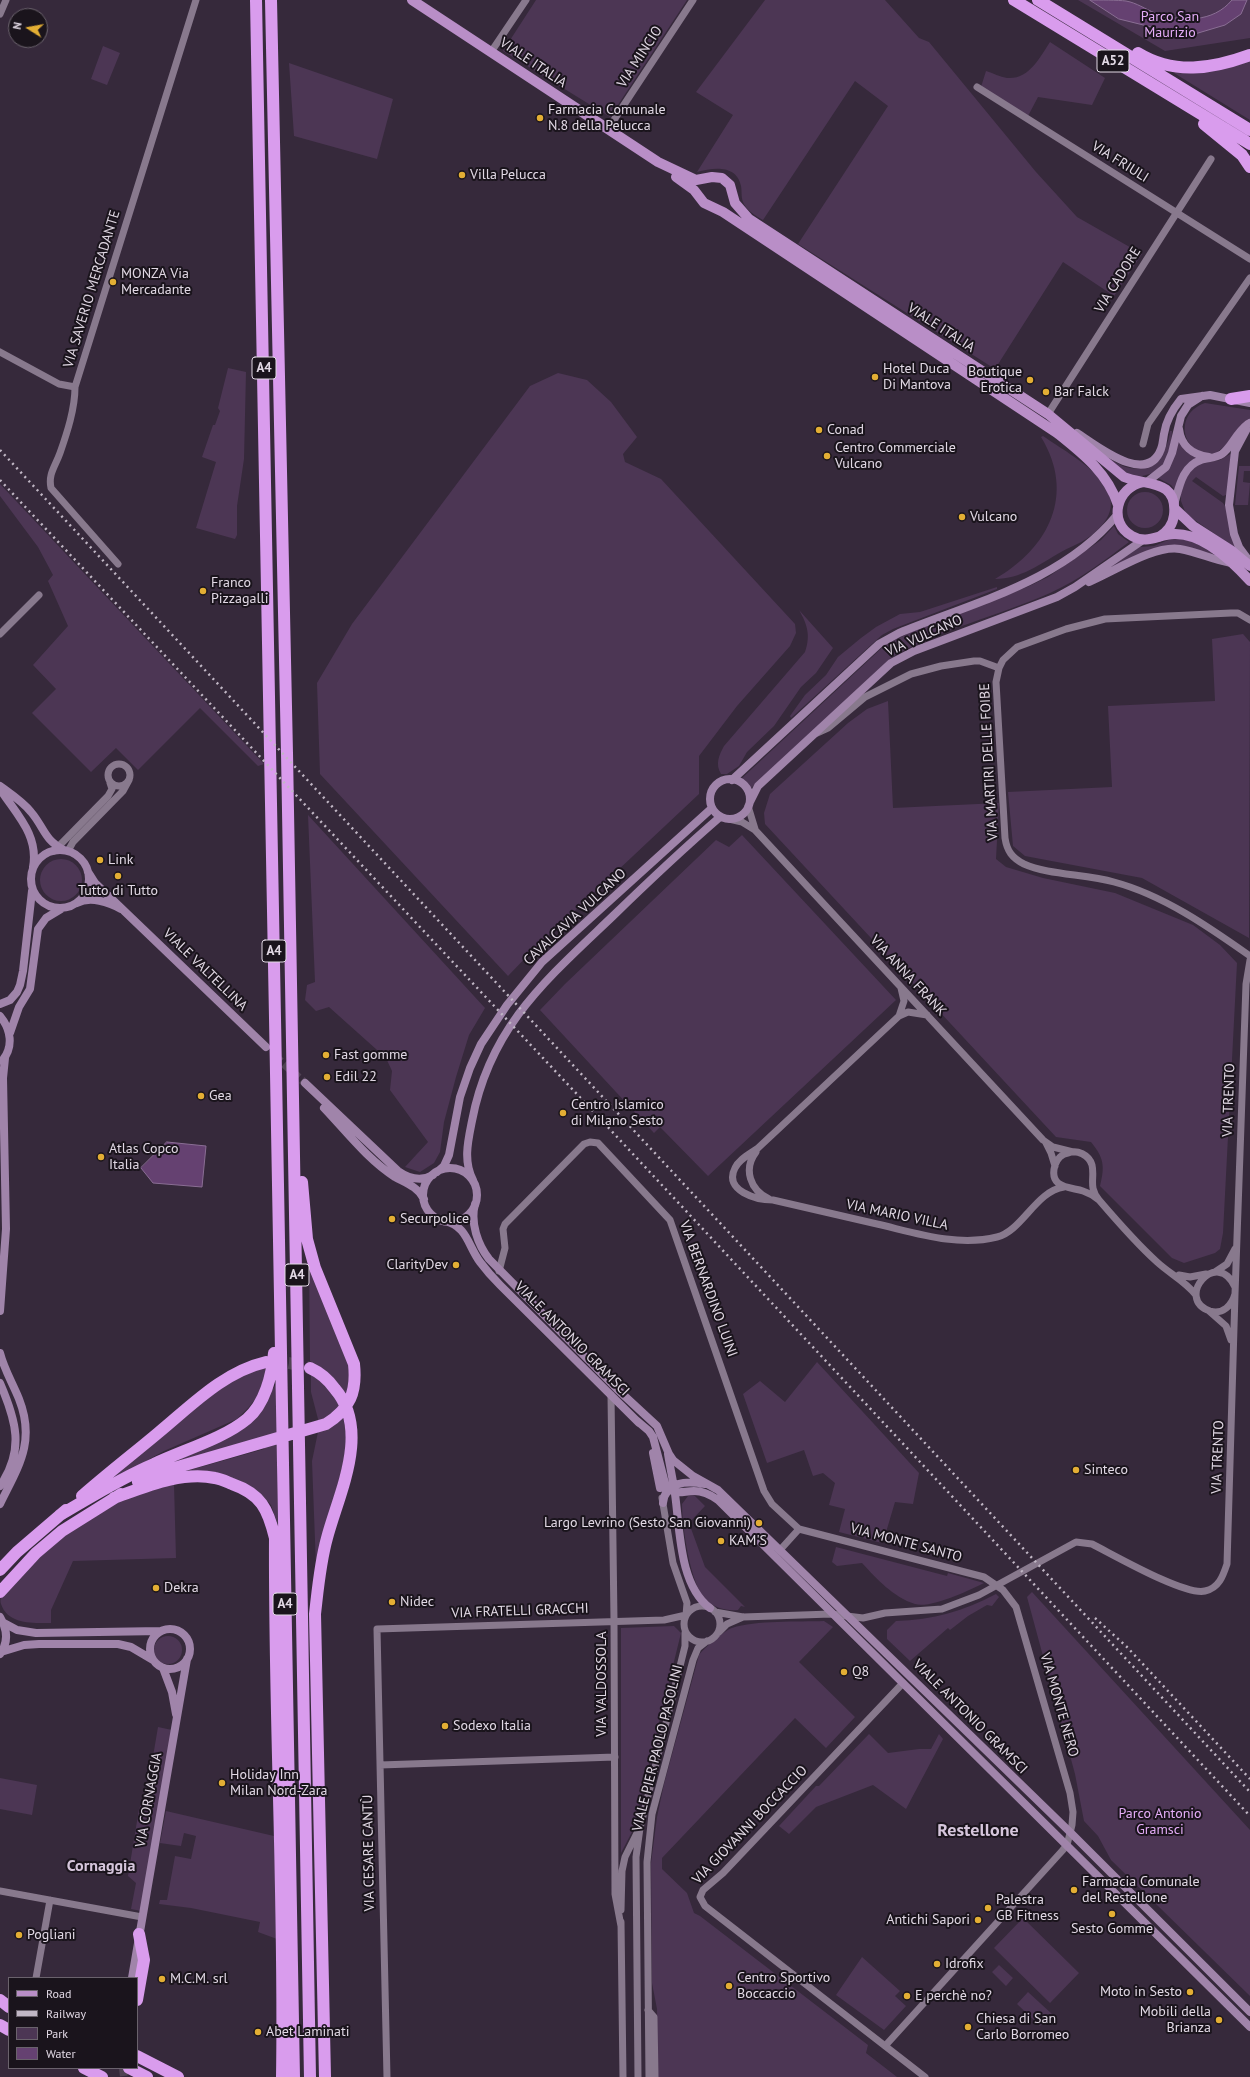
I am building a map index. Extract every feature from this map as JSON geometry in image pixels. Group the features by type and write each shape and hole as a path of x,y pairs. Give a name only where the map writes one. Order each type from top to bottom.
{"highway":[{"name":"A4","path":"256,0 271,736 294,2077"},
{"name":"A4","path":"272,0 288,791 310,2077"},
{"name":"A52","path":"1014,0 1250,144"},
{"name":"A52","path":"1038,0 1250,130"},
{"path":"1044,0 1062,7 1159,64 1175,68 1206,68 1250,55"},
{"path":"1190,108 1198,120 1237,151 1250,167"},
{"path":"1231,399 1250,396"},
{"path":"60,1515 130,1474 221,1435 248,1418 256,1408 270,1379 274,1353 269,1166 277,1130"},
{"path":"0,1592 36,1553 62,1531 140,1481 164,1471 313,1429 334,1419 344,1411 354,1391 356,1380 354,1364 315,1268 307,1239 302,1170 294,1148"},
{"path":"0,1570 17,1552 205,1393 231,1375 253,1365 266,1362"},
{"path":"310,1368 319,1372 339,1392 345,1404 351,1433 351,1449 347,1470 321,1567 315,1614 325,2077"},
{"path":"114,1498 155,1484 187,1477 215,1478 246,1489 258,1498 268,1513 272,1524 275,1538 275,1638 283,2002 282,2077"},
{"path":"138,1994 144,1960 139,1934"},
{"path":"0,2000 8,2006"},
{"path":"138,2057 178,2077"},
{"path":"131,2069 147,2077"}],"main road":[{"name":"VIALE ITALIA","path":"412,0 658,162 694,190 709,207 715,208 1057,433 1102,473 1109,482 1118,510 1119,521 1126,532 1135,538 1143,540"},
{"name":"VIALE ITALIA","path":"658,162 696,180 712,177 722,178 727,181 735,202 754,223 1048,414 1115,471 1130,480 1145,482 1164,488 1170,495 1175,507 1193,526 1232,551 1250,566"},
{"path":"701,198 700,191 707,179"},
{"path":"715,208 725,205 729,201 731,190"},
{"path":"1118,510 1126,490 1145,482 1166,468 1172,453 1181,416 1188,405 1204,395"},
{"path":"1057,421 1120,460 1139,465 1148,463 1156,458 1161,451 1166,422 1170,413 1181,399 1204,395 1218,396 1250,403"},
{"path":"1159,537 1170,528 1174,518 1178,488 1186,471 1196,462 1221,454 1239,430 1250,423"},
{"path":"1250,423 1235,451 1230,505 1234,534 1239,547 1250,562"},
{"path":"1178,424 1181,439 1188,449 1199,455 1212,457"},
{"name":"VIA VULCANO","path":"732,780 879,644 899,633 1046,573 1096,538 1118,510"},
{"path":"1143,540 1174,534 1192,537 1231,563 1250,581"},
{"name":"VIA VULCANO","path":"749,804 758,786 880,671 902,657 977,626 1042,603 1075,587 1143,540"},
{"path":"1075,587 1113,572 1147,554 1169,548 1192,551 1215,560 1231,563"},
{"path":"732,780 740,782 745,787 749,794 749,804 743,814 729,819 720,817 712,808 710,797 714,787 721,781 732,780"},
{"path":"0,786 29,810 44,834 56,849"},
{"path":"0,789 24,822 30,835 34,854 31,886 32,903 20,985 17,992 10,1000 0,1004"},
{"name":"CAVALCAVIA VULCANO","path":"435,1173 444,1166 447,1160 462,1092 481,1044 507,1005 542,962 712,808"},
{"name":"CAVALCAVIA VULCANO","path":"473,1180 467,1163 468,1141 478,1093 492,1056 503,1035 523,1006 552,973 692,840 720,817"},
{"path":"0,1311 6,1229 2,1060 10,1044 10,1033 19,1007 30,989 38,929 46,918 62,908 76,903 87,890 88,872 81,860 68,851 56,849 40,858 32,871"},
{"name":"VIALE VALTELLINA","path":"88,872 94,881 266,1047"},
{"path":"31,886 35,895 42,902 51,907 62,908"},
{"name":"VIALE VALTELLINA","path":"76,903 85,900 98,901 114,905 126,912"},
{"path":"0,1016 6,1023 10,1033"},
{"path":"305,1086 398,1171 416,1179 425,1178 435,1173 447,1168 456,1169 467,1174 473,1180 477,1192 475,1204 471,1212 463,1218 454,1221 445,1221 432,1214 417,1189 393,1175 375,1161 305,1086"},
{"path":"425,1201 425,1187 435,1173"},
{"name":"VIALE ANTONIO GRAMSCI","path":"475,1204 474,1220 479,1241 487,1256 499,1271 657,1426 673,1460 686,1471 718,1490 1071,1833 1250,2012"},
{"name":"VIALE ANTONIO GRAMSCI","path":"445,1221 460,1228 468,1238 480,1262 496,1281 636,1420 649,1431 653,1437 665,1484 669,1488 684,1492 701,1491 714,1498 1250,2027"},
{"path":"0,1353 23,1410 26,1436 25,1451 17,1472 0,1504"},
{"path":"0,1383 10,1404 16,1435 12,1461 6,1478 0,1486"},
{"name":"VIALE ANTONIO GRAMSCI","path":"667,1449 669,1488"},
{"path":"663,1503 664,1495 669,1488 700,1483 718,1490"},
{"path":"669,1488 684,1562 697,1596 712,1610"},
{"path":"1,1653 24,1645 118,1644 132,1647 163,1668 177,1668 187,1659 190,1646 183,1634 172,1629 161,1631 36,1634 17,1630 2,1620"},
{"path":"1,1653 6,1642 2,1620"},
{"path":"153,1660 149,1652 150,1643 155,1635 161,1631"},
{"name":"VIA CORNAGGIA","path":"132,1977 187,1659"},
{"name":"VIA CORNAGGIA","path":"163,1668 172,1692 177,1718"}],"street":[{"path":"0,14 6,0"},
{"name":"VIA SAVERIO MERCADANTE","path":"118,564 51,488 49,479 60,453 75,399 75,387 196,0"},
{"path":"491,52 526,0"},
{"name":"VIA MINCIO","path":"608,129 693,0"},
{"name":"VIA FRIULI","path":"977,87 1250,259"},
{"name":"VIA CADORE","path":"1048,414 1211,159"},
{"path":"1143,444 1148,424 1250,278"},
{"path":"0,352 59,384 75,387"},
{"path":"0,634 39,595"},
{"name":"VIA MARTIRI DELLE FOIBE","path":"1250,620 1231,612 1095,621 1066,628 1017,647 1007,656 999,668 996,682 1005,838 1011,855 1018,861 1033,867 1102,879 1140,891 1196,920 1250,956"},
{"name":"VIA MARTIRI DELLE FOIBE","path":"812,736 828,728 865,697 911,674 930,668 974,661 980,661 999,668"},
{"path":"56,849 108,796 112,789 108,776 109,770 118,764 128,769 129,780 123,791 73,842 68,851"},
{"path":"110,783 120,786 129,780"},
{"name":"VIA ANNA FRANK","path":"749,804 755,830"},
{"name":"VIA ANNA FRANK","path":"729,819 742,822 755,830 1043,1140 1051,1153 1055,1169"},
{"name":"VIA TRENTO","path":"847,1615 866,1618 942,1609 978,1595 1076,1542 1092,1544 1185,1590 1205,1591 1221,1580 1227,1564 1246,984 1250,960"},
{"path":"899,1016 904,1002 900,986"},
{"path":"899,1016 908,1012 926,1015"},
{"name":"VIA MARIO VILLA","path":"899,1016 758,1148 739,1162 733,1174 734,1184 749,1196 773,1200 953,1241 993,1238 1004,1234 1048,1193 1057,1188 1064,1187"},
{"name":"VIA ANNA FRANK","path":"1043,1140 1053,1147 1073,1152"},
{"name":"VIA BERNARDINO LUINI","path":"499,1271 505,1248 504,1226 584,1144 590,1142 598,1143 670,1220 764,1491 772,1504 799,1529"},
{"name":"VIA MARIO VILLA","path":"758,1148 750,1164 750,1180 760,1194 773,1200"},
{"path":"1099,1200 1093,1189 1091,1176 1092,1166 1085,1155 1073,1152 1062,1156 1055,1169 1056,1178 1064,1187 1089,1193 1099,1200 1155,1260 1172,1274 1189,1285 1196,1295"},
{"name":"VIA MARIO VILLA","path":"1048,1193 1053,1184 1055,1169"},
{"path":"1076,1189 1087,1183 1091,1176"},
{"name":"VIA TRENTO","path":"1234,1351 1231,1337 1226,1326 1198,1301 1196,1295 1199,1282 1230,1260 1237,1242"},
{"path":"1172,1274 1190,1277 1212,1273 1227,1276 1235,1291 1234,1300 1225,1309 1213,1312 1207,1310"},
{"name":"VIA VALDOSSOLA","path":"611,1395 615,1854"},
{"path":"663,1503 673,1563 687,1603 685,1630 694,1641 707,1642 724,1627 742,1617"},
{"path":"780,1550 799,1529"},
{"name":"VIA MONTE SANTO","path":"799,1529 977,1575 990,1580 1003,1590"},
{"name":"VIA MONTE NERO","path":"885,2046 1066,1845 1071,1833 1073,1812 1066,1775 1016,1607 1003,1590"},
{"path":"686,1615 697,1607 742,1617 831,1614 847,1615"},
{"path":"712,1610 720,1623 717,1634"},
{"name":"VIA FRATELLI GRACCHI","path":"377,1629 614,1620 664,1620 686,1615"},
{"name":"VIA FRATELLI GRACCHI","path":"664,1620 675,1623 685,1630"},
{"name":"VIA CESARE CANTÙ","path":"377,1629 387,2077"},
{"name":"VIALE PIER PAOLO PASOLINI","path":"638,2077 636,1857 640,1828 685,1646 685,1630"},
{"name":"VIALE PIER PAOLO PASOLINI","path":"649,2077 647,1862 652,1814 693,1660 698,1648 707,1642"},
{"name":"VIA GIOVANNI BOCCACCIO","path":"903,1683 723,1873 703,1890 700,1897 702,1902 925,2077"},
{"path":"380,1765 615,1757"},
{"name":"VIALE PIER PAOLO PASOLINI","path":"623,2077 621,1926 622,1870 625,1857 640,1828"},
{"name":"VIALE PIER PAOLO PASOLINI","path":"615,1854 615,1894 621,1926"},
{"path":"0,1891 142,1917"},
{"path":"36,1977 50,1900"},
{"name":"VIALE PIER PAOLO PASOLINI","path":"648,2010 654,2017 655,2077"}],"green space":[{"path":"536,0 687,0 610,117 503,51"},
{"path":"765,0 885,0 919,38 929,42 1036,172 1077,217 1142,254 1114,296 1063,262 995,369 798,244 888,106 855,81 763,220 744,205 741,186 734,174 723,169 710,169 697,172 733,115 696,92"},
{"name":"Parco San Maurizio","path":"1078,0 1250,0 1250,38 1165,51"},
{"path":"1050,42 1105,78 1092,105 1038,97 1028,116 981,87 986,71 1007,78 1015,78 1022,75 1038,61"},
{"path":"103,46 120,53 107,85 91,79"},
{"path":"1250,60 1250,120 1174,73 1193,73"},
{"path":"289,63 393,99 377,159 294,136"},
{"path":"228,368 246,372 244,459 237,506 237,535 235,539 196,528 216,462 202,457 213,425 215,425 220,411 218,408"},
{"path":"558,373 587,380 611,402 637,437 623,454 625,462 661,479 795,624 796,633 790,646 737,706 699,756 699,794 533,950 508,976 320,774 317,683 352,624 530,386"},
{"path":"1205,403 1250,410 1250,420 1237,430 1225,446 1216,453 1204,453 1195,449 1185,434 1185,425 1188,416 1195,409"},
{"path":"1170,431 1172,431 1169,452 1163,464 1159,469 1144,476 1128,474 1099,450 1116,463 1123,466 1142,468 1156,462 1161,456"},
{"path":"1043,436 1086,466 1099,478 1108,490 1111,504 1107,519 1093,534 1082,542 1061,552 1038,566 1022,574 995,579 1014,566 1030,552 1043,535 1051,518 1056,499 1056,479 1051,458 1041,437"},
{"path":"1179,441 1186,452 1198,458 1180,475 1175,490 1171,485 1158,478"},
{"path":"1232,453 1229,487 1226,495 1223,496 1196,477 1192,481 1223,503 1227,509 1235,548 1186,514 1181,501 1184,480 1196,465 1220,460"},
{"path":"1239,466 1250,466 1250,471 1244,471 1243,482 1250,483 1248,505 1235,505"},
{"path":"0,484 264,764 258,766 200,708 138,770 116,748 91,772 32,713 56,689 33,665 68,626 48,581 53,575 38,547 0,496"},
{"path":"1145,492 1158,497 1163,510 1158,523 1145,528 1132,523 1127,510 1132,497"},
{"path":"1114,526 1118,534 1129,542 1091,570 1050,593 930,638 892,657 750,789 741,779 885,645 909,633 1027,587 1048,577 1101,540"},
{"path":"1173,538 1192,541 1212,553 1211,555 1185,546 1114,568 1112,565 1139,547 1154,546"},
{"path":"997,587 997,589 893,629 882,635 791,718 790,716 805,695 826,675 838,657 876,627 900,614 920,612"},
{"path":"799,610 833,648 816,673 801,687 774,726 747,752 739,766 727,774 721,774 718,763 719,756 724,746 805,652 808,635 804,620"},
{"path":"1243,634 1250,642 1249,938 1142,878 1025,856 1013,846 1008,792 1112,787 1108,706 1215,701 1212,639"},
{"path":"888,701 893,808 999,803 996,859 1006,867 1043,878 1115,893 1193,925 1220,945 1237,963 1223,1233 1220,1249 1215,1253 1184,1263 1172,1258 1100,1186 1103,1173 1102,1162 1099,1153 1091,1142 1056,1137 765,824 764,813 770,794 848,723 867,709"},
{"path":"308,815 485,1008 469,1035 444,1122 440,1152 434,1163 420,1172 405,1167 428,1142 390,1090 392,1071 386,1058 329,1007 316,1011 305,1000 307,985 315,982"},
{"path":"742,835 896,1000 708,1176 660,1127 654,1133 540,1010 565,984 716,840 729,847"},
{"path":"57,859 65,859 73,862 79,868 82,880 79,892 73,898 65,901 57,901 49,898 43,892 40,884 40,876 43,868 49,862"},
{"path":"309,1262 350,1363 351,1376 347,1396 331,1376 322,1368 310,1361"},
{"path":"817,1362 919,1473 913,1504 895,1502 882,1543 839,1532 845,1509 829,1505 835,1483 823,1473 813,1476 804,1450 767,1463 743,1394 760,1381 785,1402"},
{"path":"268,1367 259,1394 237,1419 164,1451 97,1488 213,1394 247,1373"},
{"path":"311,1375 321,1381 334,1397 339,1406 345,1426 347,1448 316,1567 312,1461 318,1432 318,1419 311,1392"},
{"path":"276,1384 278,1525 271,1505 262,1495 240,1481 155,1480 264,1449 263,1438 143,1472 259,1411"},
{"path":"174,1484 176,1558 73,1561 51,1610 51,1623 30,1623 22,1621 9,1616 4,1611 1,1604 0,1592 67,1533 114,1498"},
{"path":"694,1495 705,1506 689,1523 705,1567 745,1607 741,1606 738,1610 729,1610 709,1603 700,1592 691,1569 685,1540 682,1504 688,1496"},
{"path":"836,1547 947,1576 948,1573 984,1583 940,1601 922,1605 915,1604 893,1592 862,1563 837,1566 832,1562"},
{"name":"Parco Antonio Gramsci","path":"1032,1592 1250,1830 1250,1996 1111,1860 1098,1836 1084,1821 1075,1774 1027,1597"},
{"path":"996,1594 999,1597 992,1606 987,1605 968,1616 950,1630 948,1628 910,1661 887,1639 887,1630 896,1621 923,1619 948,1614"},
{"path":"824,1621 833,1627 799,1662 855,1717 826,1748 795,1718 662,1858 662,1869 687,1893 694,1913 700,1916 868,2045 866,2053 897,2077 658,2077 657,2009 652,1983 651,1863 657,1817 664,1784 699,1655 724,1632 742,1625"},
{"path":"674,1626 681,1633 632,1832 621,1853 621,1628"},
{"path":"168,1636 178,1640 182,1650 178,1660 168,1664 158,1660 154,1650 158,1640"},
{"path":"158,1727 172,1730 141,1911 131,1909 136,1883 128,1876 139,1809 147,1792"},
{"path":"869,1734 888,1753 931,1749 939,1734 943,1739 906,1809 873,1785 816,1807 789,1834 779,1826 816,1786 819,1786"},
{"path":"0,1778 37,1785 32,1815 0,1809"},
{"path":"166,1811 274,1836 277,1939 258,1932 260,1922 191,1908 159,1904 160,1900 167,1900 175,1856 191,1859 196,1836 184,1833 181,1846 160,1843"},
{"path":"1023,1918 1079,1973 1050,2003 994,1948"},
{"path":"862,1957 900,1991 895,1996 906,2006 884,2030 836,1995"},
{"path":"999,1965 1013,1978 1006,1986 992,1972"},
{"path":"1028,1992 1052,2014 1040,2026 1017,2004"}],"water":[{"path":"1090,0 1126,1 1165,16 1186,19 1206,17 1216,13 1232,0 1247,0 1241,14 1225,25 1188,36 1119,19"},
{"path":"167,1142 206,1146 202,1187 153,1183 141,1168"}],"tunnel":[{"path":"275,1056 305,1083"},
{"path":"271,1362 289,1363 310,1368"},
{"path":"123,2069 124,2077"}],"railway":[{"path":"0,450 1250,1792"},
{"path":"0,480 605,1124 1250,1816"},
{"path":"1095,1618 1127,1647 1250,1779"}],"place":[{"name":"Farmacia Comunale N.8 della Pelucca","path":"540,118"},
{"name":"Villa Pelucca","path":"462,175"},
{"name":"MONZA Via Mercadante","path":"113,282"},
{"name":"Hotel Duca Di Mantova","path":"875,377"},
{"name":"Boutique Erotica","path":"1030,380"},
{"name":"Bar Falck","path":"1046,392"},
{"name":"Conad","path":"819,430"},
{"name":"Centro Commerciale Vulcano","path":"827,456"},
{"name":"Vulcano","path":"962,517"},
{"name":"Franco Pizzagalli","path":"203,591"},
{"name":"Link","path":"100,860"},
{"name":"Tutto di Tutto","path":"118,876"},
{"name":"Fast gomme","path":"326,1055"},
{"name":"Edil 22","path":"327,1077"},
{"name":"Gea","path":"201,1096"},
{"name":"Centro Islamico di Milano Sesto","path":"563,1113"},
{"name":"Atlas Copco Italia","path":"101,1157"},
{"name":"Securpolice","path":"392,1219"},
{"name":"ClarityDev","path":"456,1265"},
{"name":"Sinteco","path":"1076,1470"},
{"name":"Largo Levrino (Sesto San Giovanni)","path":"759,1523"},
{"name":"KAM'S","path":"721,1541"},
{"name":"Dekra","path":"156,1588"},
{"name":"Nidec","path":"392,1602"},
{"name":"Q8","path":"844,1672"},
{"name":"Sodexo Italia","path":"445,1726"},
{"name":"Holiday Inn Milan Nord-Zara","path":"222,1783"},
{"name":"Farmacia Comunale del Restellone","path":"1074,1890"},
{"name":"Palestra GB Fitness","path":"988,1908"},
{"name":"Sesto Gomme","path":"1112,1914"},
{"name":"Antichi Sapori","path":"978,1920"},
{"name":"Pogliani","path":"19,1935"},
{"name":"Idrofix","path":"937,1964"},
{"name":"M.C.M. srl","path":"162,1979"},
{"name":"Centro Sportivo Boccaccio","path":"729,1986"},
{"name":"Moto in Sesto","path":"1190,1992"},
{"name":"E perchè no?","path":"907,1996"},
{"name":"Mobili della Brianza","path":"1219,2020"},
{"name":"Chiesa di San Carlo Borromeo","path":"968,2027"},
{"name":"Abet Laminati","path":"258,2032"}],"district":[{"name":"Restellone","path":"978,1831"},
{"name":"Cornaggia","path":"101,1866"}]}
